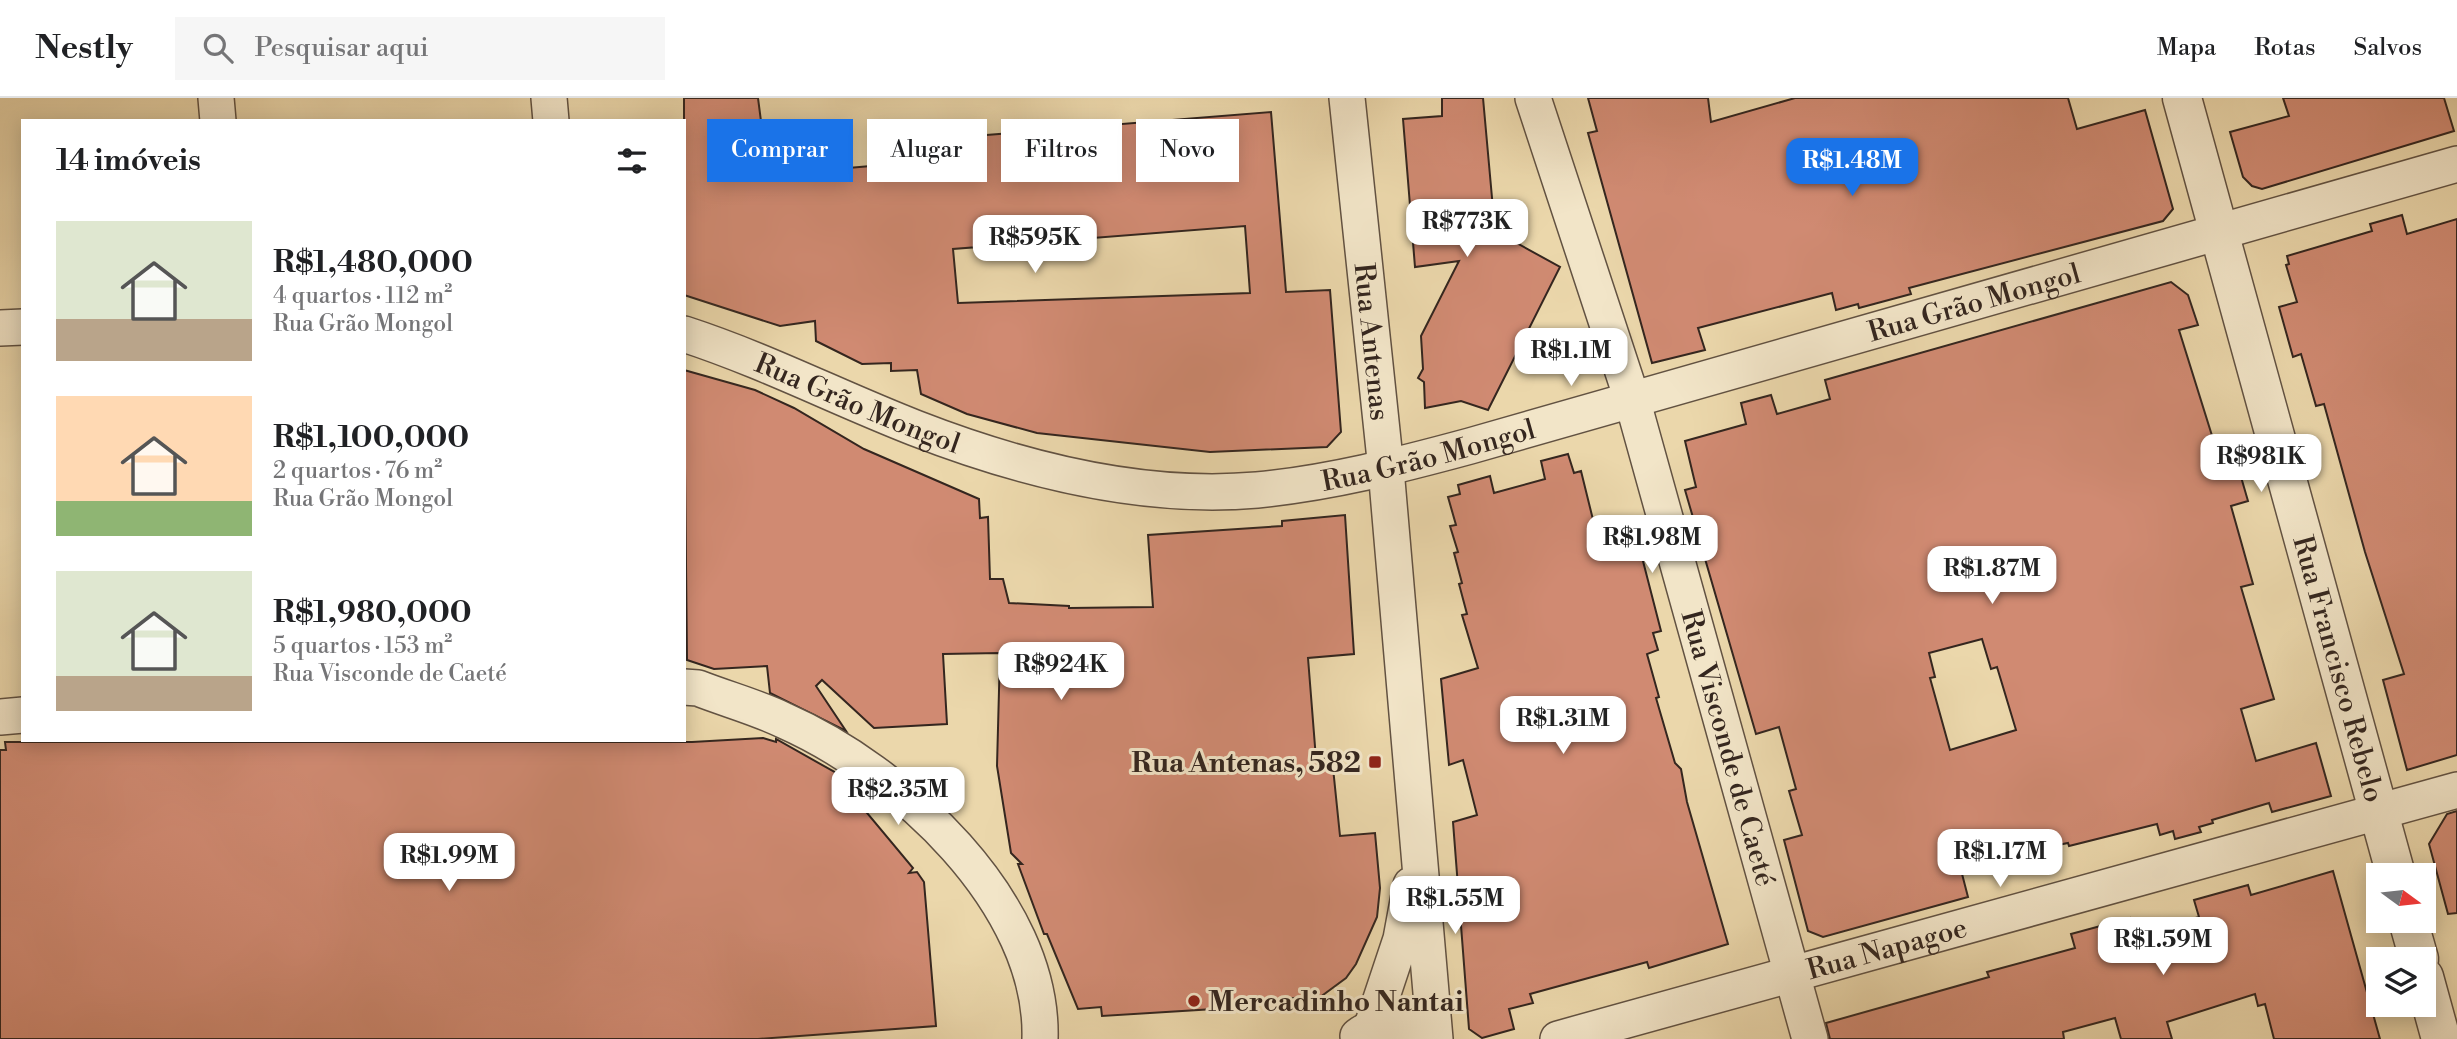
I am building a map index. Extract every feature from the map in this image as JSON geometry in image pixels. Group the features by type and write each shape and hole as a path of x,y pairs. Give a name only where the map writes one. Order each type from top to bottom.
{"street":[{"path":"216,98 218,119"},
{"path":"549,98 551,119"},
{"name":"Rua Antenas","path":"1347,98 1386,469 1435,1039"},
{"name":"Rua Visconde de Caeté","path":"1533,98 1632,399 1810,1039"},
{"name":"Rua Francisco Rebelo","path":"2182,98 2393,863"},
{"name":"Rua Grão Mongol","path":"686,335 821,386 915,428 1002,457 1093,481 1173,491 1256,490 1386,469 2457,164"},
{"path":"0,328 21,327"},
{"path":"686,687 698,688 784,720 855,759 931,818 998,897 1029,969 1040,1025 1040,1039"},
{"path":"0,717 21,715"},
{"name":"Rua Napagoe","path":"1558,1039 2457,790"},
{"name":"Rua Antenas","path":"1359,1035 1401,939 1419,837"},
{"path":"2435,1017 2441,1039"},
{"path":"1359,1035 1387,1021 1405,1023 1422,1030 1429,1039"}],"building":[{"path":"684,98 758,98 761,119 707,119 707,182 853,182 853,168 867,166 867,182 987,182 987,135 1001,134 1001,182 1122,182 1122,124 1136,123 1136,182 1239,182 1239,119 1184,119 1271,112 1286,292 1330,290 1341,432 1327,447 1210,452 1037,433 967,414 921,394 917,370 891,371 891,363 862,364 816,341 815,321 780,326 686,296","holes":["1245,226 1250,293 958,303 953,249"]},
{"path":"1442,98 1483,98 1495,231 1560,267 1488,410 1461,401 1425,408 1424,382 1418,378 1423,369 1421,336 1459,261 1415,267 1403,119 1442,116"},
{"path":"1588,98 1708,98 1711,122 1795,98 2068,98 2077,129 2145,110 2173,209 2163,221 1909,288 1911,294 1859,308 1858,304 1836,310 1832,293 1698,328 1705,350 1652,363 1588,133 1597,131"},
{"path":"2283,98 2444,98 2454,131 2262,189 2252,186 2243,177 2230,132 2289,116"},
{"path":"2402,215 2407,234 2457,219 2457,755 2407,770 2383,680 2404,674 2365,552 2324,404 2316,406 2301,354 2293,357 2279,307 2297,302 2286,265 2289,264 2287,256 2372,231 2370,224"},
{"path":"2171,282 2188,295 2198,325 2179,330 2224,474 2239,470 2248,501 2231,506 2253,584 2241,587 2274,699 2241,709 2256,761 2316,743 2331,796 2272,812 2269,803 2212,820 2213,823 2199,827 2201,832 2175,839 2173,831 2160,835 2157,824 2069,846 2068,843 1994,858 1991,864 1961,870 1968,897 1823,937 1808,931 1784,840 1802,835 1789,791 1796,789 1779,727 1756,734 1685,490 1696,487 1685,441 1746,424 1741,403 1771,395 1777,414 1830,399 1825,380","holes":["1982,639 1991,669 1997,667 2016,730 1950,750 1930,678 1935,677 1929,653"]},
{"path":"686,371 755,390 794,408 864,449 979,499 980,518 988,517 990,579 1003,579 1009,603 1069,608 1153,607 1148,535 1282,526 1282,521 1345,515 1354,654 1308,658 1316,759 1332,758 1340,836 1375,833 1380,888 1377,917 1356,964 1346,978 1308,1006 1306,997 1214,1004 1214,1009 1102,1016 1101,1007 1078,1009 1047,934 1044,934 1018,864 1022,864 1011,853 997,766 1000,653 943,654 947,724 874,728 822,680 816,686 846,731 770,693 767,666 714,669 687,660"},
{"path":"1568,454 1574,473 1581,471 1598,540 1635,530 1661,631 1653,633 1658,650 1647,654 1659,697 1656,698 1675,763 1681,769 1687,802 1728,944 1649,968 1647,962 1530,994 1533,1003 1509,1009 1514,1029 1482,1038 1469,1029 1453,822 1477,815 1463,760 1449,765 1441,679 1478,668 1462,615 1467,614 1454,553 1458,552 1450,526 1456,525 1448,497 1460,494 1458,485 1490,476 1494,493 1545,479 1541,461"},
{"path":"763,738 776,742 776,739 847,779 842,783 913,868 909,873 917,872 924,882 936,1026 758,1039 0,1039 0,750 6,750 5,742 692,742"},
{"path":"2457,811 2457,913 2448,914 2429,844 2447,814"},
{"path":"2333,871 2366,989 2366,1017 2374,1017 2380,1039 2274,1039 2265,1004 2258,1006 2255,994 2167,1022 2172,1039 2121,1039 2115,1018 2063,1032 2064,1039 1830,1039 1826,1023 1989,977 1987,972 2075,948 2071,934 2130,918 2131,936 2199,917 2194,900 2248,885 2251,895"}],"place":[{"name":"Rua Antenas, 582","path":"1375,762"},
{"name":"Mercadinho Nantai","path":"1194,1001"}]}
